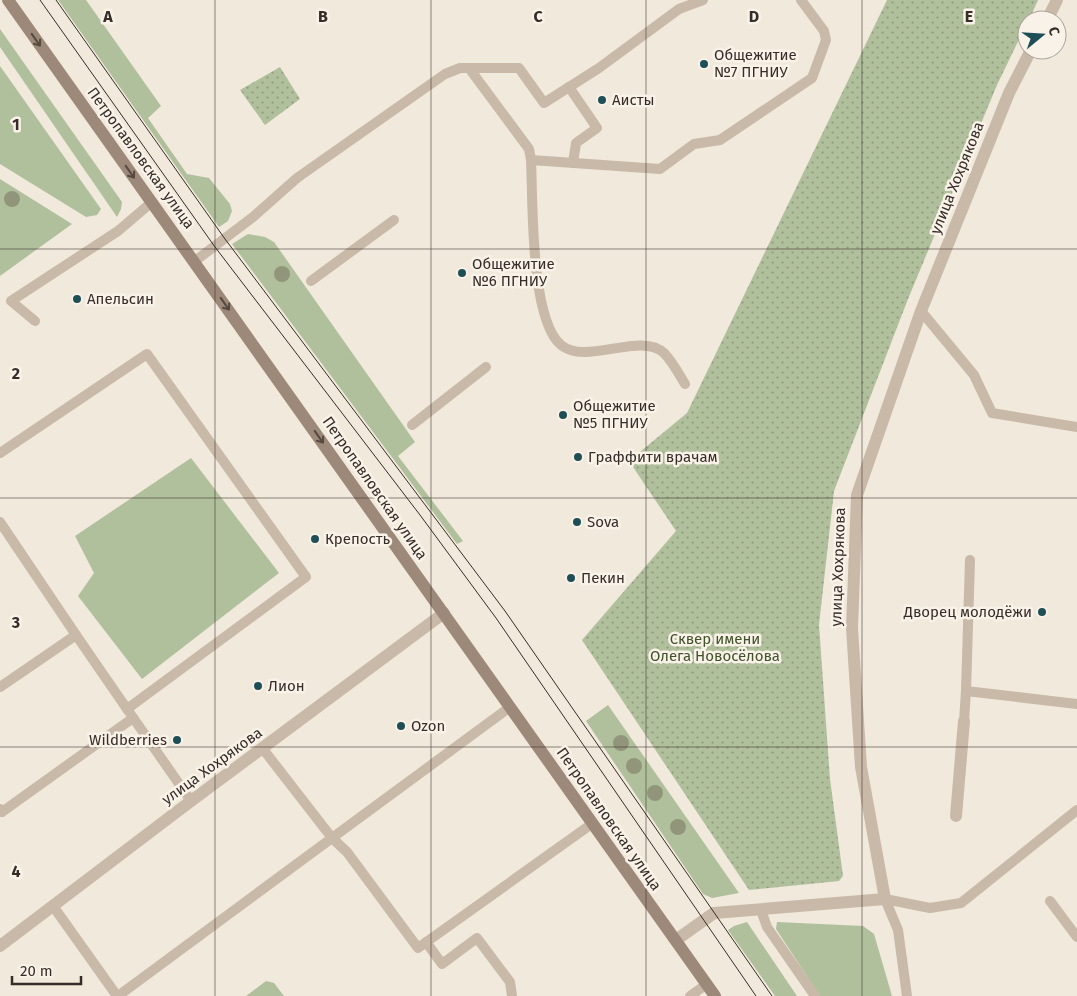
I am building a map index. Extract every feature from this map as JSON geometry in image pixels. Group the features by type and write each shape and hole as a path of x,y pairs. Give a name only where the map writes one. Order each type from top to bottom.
{"street":[{"name":"Петропавловская улица","path":"8,0 715,996"},
{"name":"улица Хохрякова","path":"885,899 862,767 852,628 857,495 921,311 1009,93 1026,60"},
{"name":"улица Хохрякова","path":"0,946 444,613"},
{"path":"956,816 964,721"},
{"path":"676,940 714,913 885,899"}],"lane":[{"path":"194,261 253,217 297,178 445,74 460,68 519,68 544,103 599,68 679,9 703,0"},
{"path":"531,160 660,169 694,144 720,140 812,78 826,40 824,31 802,0"},
{"path":"469,68 529,148 536,274 542,309 552,333 561,346 580,352 650,345 663,352 685,384"},
{"path":"569,87 597,128 576,143 573,163"},
{"path":"35,321 11,301 118,230 152,202"},
{"path":"311,280 394,220"},
{"path":"921,311 974,375 992,413 1077,427"},
{"path":"0,453 147,354 306,577 2,812 0,809"},
{"path":"412,425 486,367"},
{"path":"0,522 130,714 192,801"},
{"path":"964,721 970,560"},
{"path":"0,687 76,635"},
{"path":"966,691 1077,704"},
{"path":"53,906 118,996 510,707"},
{"path":"263,749 332,838 346,852 418,948 593,823"},
{"path":"885,899 930,908 962,903 1077,810"},
{"path":"885,899 898,930 907,996"},
{"path":"1050,901 1077,937"},
{"path":"760,910 767,927 815,996"},
{"path":"426,942 442,964 477,938 510,982 512,996"},
{"path":"690,996 707,984"}],"green space":[{"path":"58,0 86,0 161,106 148,118 187,174 209,178 230,204 232,211 228,221 219,227"},
{"name":"Сквер имени Олега Новосёлова","path":"887,0 1038,0 1034,10 1017,10 1017,44 997,85 908,299 834,491 819,625 830,779 843,876 839,881 749,890 582,640 676,531 629,461 687,413"},
{"path":"0,29 122,202 117,217 0,47"},
{"path":"0,66 101,209 97,215 86,217 0,164"},
{"path":"280,67 300,99 265,125 240,90"},
{"path":"0,179 72,224 0,276"},
{"path":"248,234 265,237 274,242 415,442 398,456 463,541 457,544 232,244"},
{"path":"191,458 279,573 142,679 78,596 94,573 75,536"},
{"path":"608,705 739,893 712,898 703,894 586,721"},
{"path":"747,922 797,996 775,996 728,930"},
{"path":"777,922 863,926 874,934 892,996 820,996 776,929"},
{"path":"266,981 274,983 284,996 246,996"}],"tram line":[{"path":"40,0 215,247 420,515 496,618 756,996"},
{"path":"56,0 225,239 505,611 772,996"}],"place":[{"name":"Общежитие №7 ПГНИУ","path":"704,64"},
{"name":"Аисты","path":"602,100"},
{"name":"Общежитие №6 ПГНИУ","path":"462,273"},
{"name":"Апельсин","path":"77,299"},
{"name":"Общежитие №5 ПГНИУ","path":"563,415"},
{"name":"Граффити врачам","path":"578,457"},
{"name":"Sova","path":"577,522"},
{"name":"Крепость","path":"315,539"},
{"name":"Пекин","path":"571,578"},
{"name":"Дворец молодёжи","path":"1042,612"},
{"name":"Лион","path":"258,686"},
{"name":"Ozon","path":"401,726"},
{"name":"Wildberries","path":"177,740"}]}
